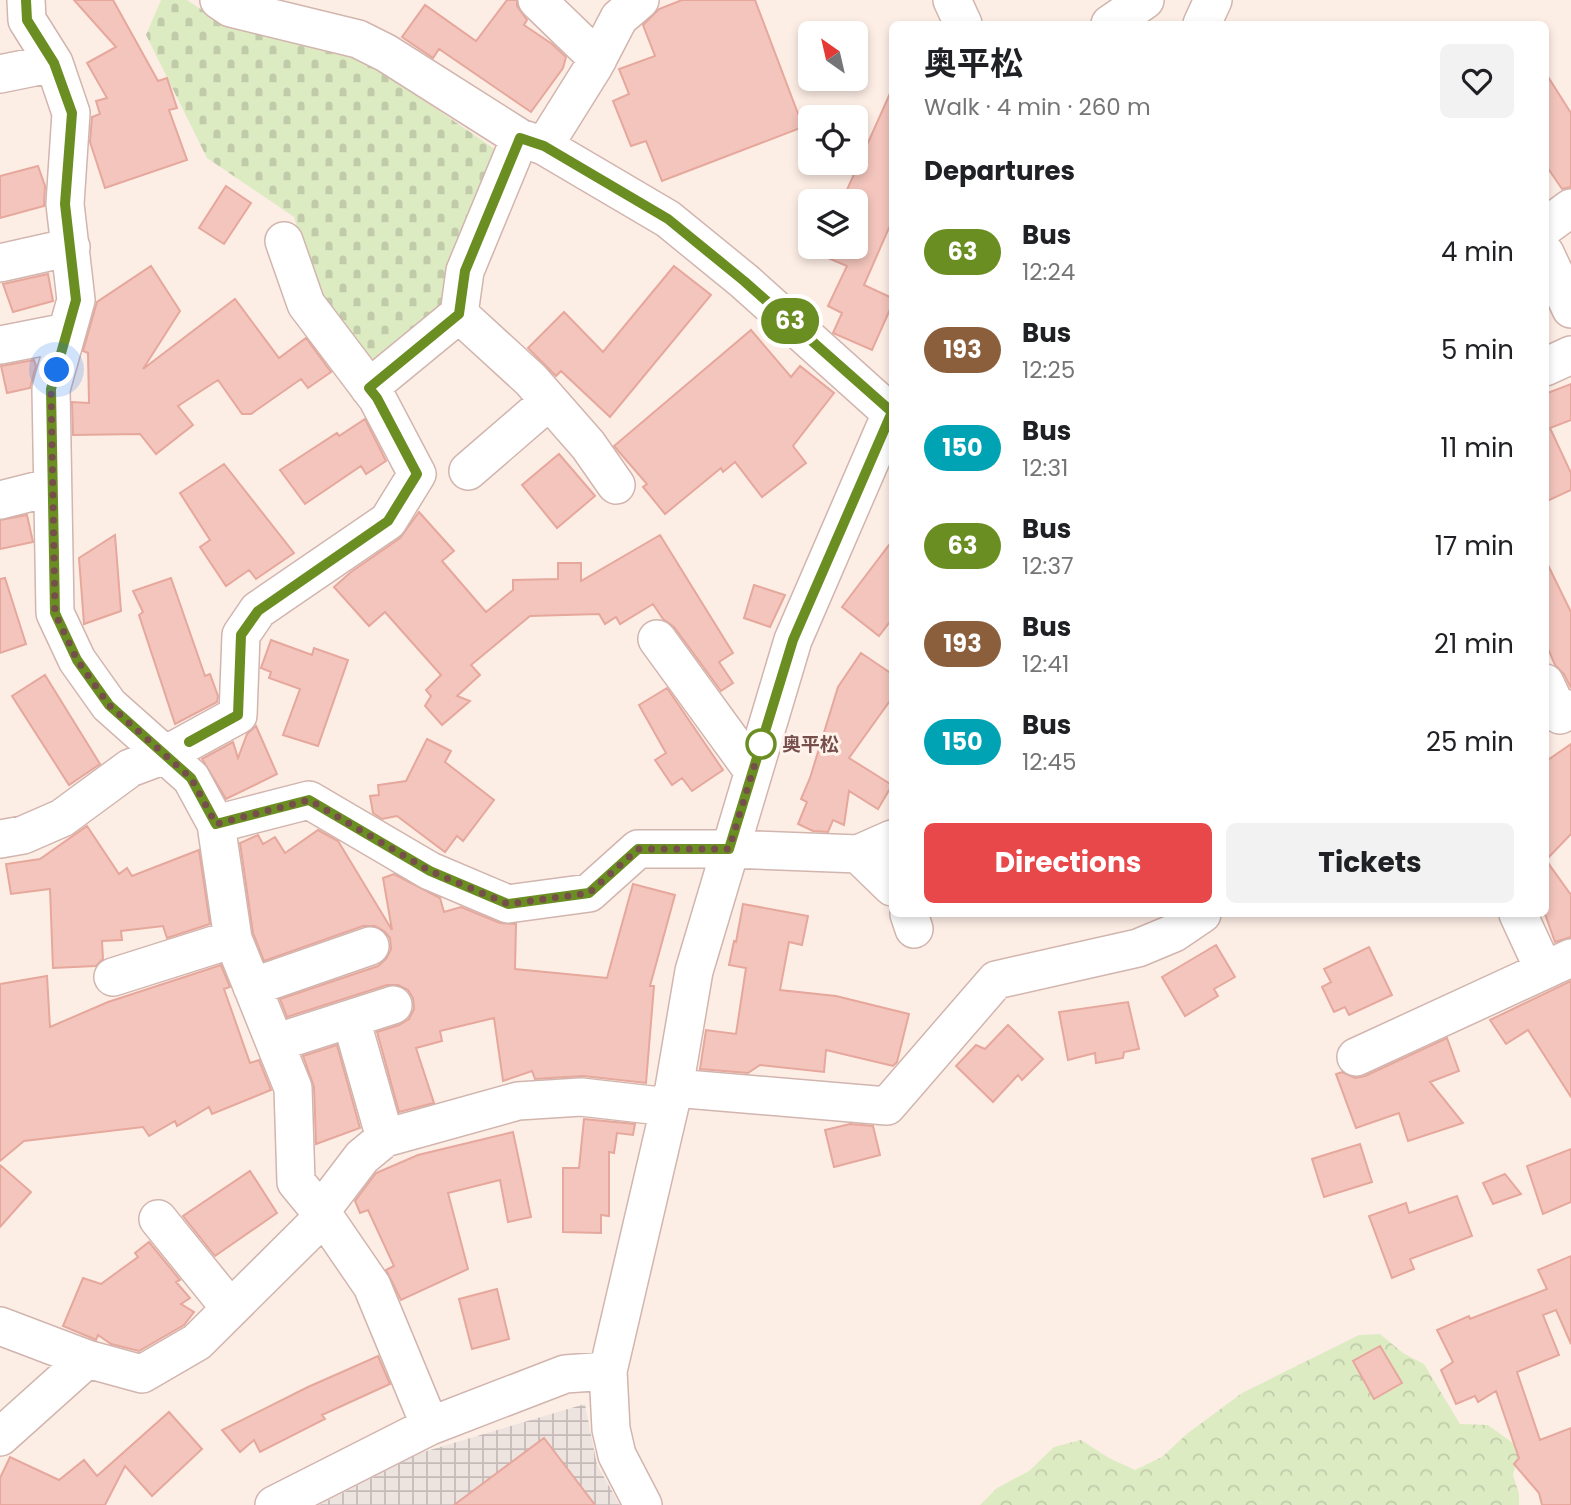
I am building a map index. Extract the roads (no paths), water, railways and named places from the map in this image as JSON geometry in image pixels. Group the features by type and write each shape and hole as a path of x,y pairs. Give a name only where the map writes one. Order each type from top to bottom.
{"street":[{"path":"26,0 27,20 54,63 72,113 65,204 76,300 51,389 55,613 77,660 109,705 191,778 216,824 233,939 293,1088 296,1182 322,1214 372,1286 430,1426"},
{"path":"219,0 231,8 358,39 668,219 744,281 889,409"},
{"path":"537,0 598,59"},
{"path":"369,388 459,314 465,271 532,142 598,59 619,18 640,0"},
{"path":"952,0 961,21"},
{"path":"1114,21 1146,0"},
{"path":"1203,21 1213,0"},
{"path":"0,74 54,63"},
{"path":"1549,224 1571,208"},
{"path":"0,839 23,835 62,818 131,768 165,755 238,715 241,635 258,611 388,521 417,474 377,398 306,304 284,241"},
{"path":"0,263 71,247"},
{"path":"1549,262 1571,309"},
{"path":"459,314 531,380 587,445 616,485"},
{"path":"0,345 67,332"},
{"path":"1549,365 1571,355"},
{"path":"468,471 549,401"},
{"path":"643,1505 617,1455 611,1429 608,1371 671,1098 694,971 793,640 889,419"},
{"path":"0,500 52,487"},
{"path":"657,639 753,771"},
{"path":"216,824 309,800 430,871 508,904 589,893 638,849 858,854 889,840"},
{"path":"858,854 889,884"},
{"path":"0,1326 87,1359 142,1374 197,1342 322,1214 362,1157 385,1138 518,1101 581,1097 671,1098 887,1106 996,980 1138,947 1174,933 1198,917"},
{"path":"1356,1057 1557,964 1520,917"},
{"path":"113,977 233,939"},
{"path":"252,987 370,946"},
{"path":"275,1043 393,1005"},
{"path":"351,1018 385,1138"},
{"path":"158,1219 230,1308"},
{"path":"0,1437 87,1359"},
{"path":"274,1505 430,1426 565,1374 608,1371"}],"place":[{"name":"奥平松","path":"761,744"}]}
